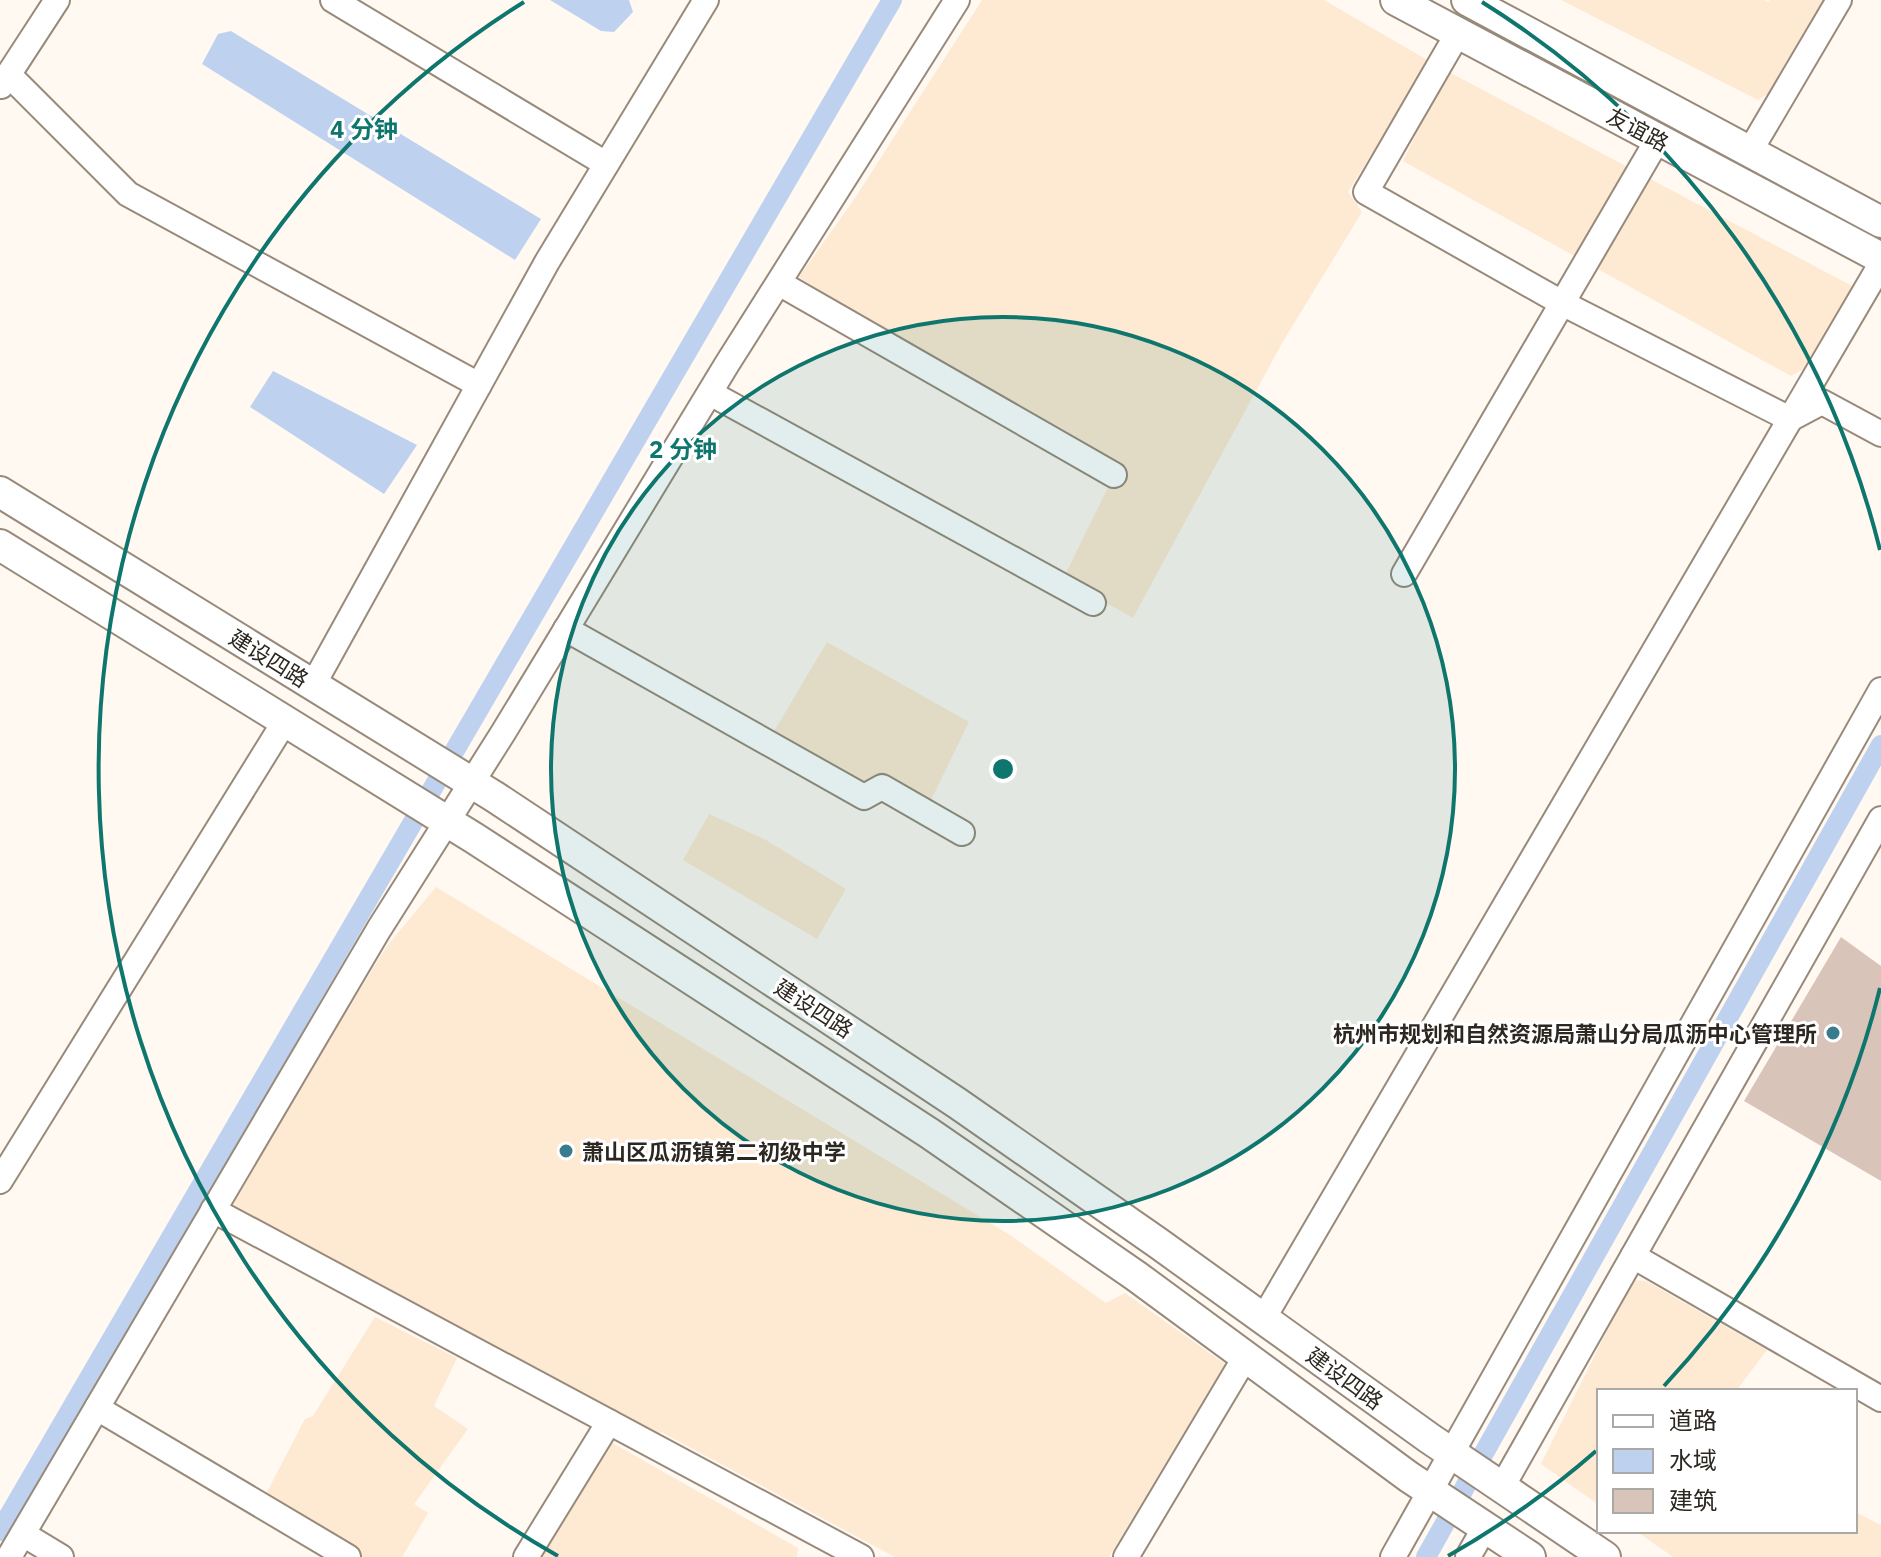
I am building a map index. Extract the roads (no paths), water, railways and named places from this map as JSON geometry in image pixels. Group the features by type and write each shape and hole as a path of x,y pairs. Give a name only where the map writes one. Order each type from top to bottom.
{"main road":[{"name":"友谊路","path":"1396,0 1881,261"},
{"name":"友谊路","path":"1467,0 1881,222"},
{"name":"建设四路","path":"0,492 456,773 957,1103 1451,1453 1605,1557"},
{"name":"建设四路","path":"0,545 433,813 929,1133 1136,1276 1431,1491 1530,1557"}],"street":[{"path":"57,0 4,82 128,194 479,385"},
{"path":"333,0 606,164"},
{"path":"313,685 547,262 706,0"},
{"path":"9,1557 379,929 957,0"},
{"path":"1750,151 1839,0"},
{"path":"1458,33 1366,192 1562,303 1790,419"},
{"path":"1404,574 1658,139"},
{"path":"1263,1319 1881,261"},
{"path":"779,283 1114,475"},
{"path":"710,393 1093,603"},
{"path":"1790,419 1822,402 1881,434"},
{"path":"566,629 864,797 882,787 962,833"},
{"path":"1393,1557 1881,690"},
{"path":"0,1181 285,721"},
{"path":"1502,1487 1881,819"},
{"path":"213,1210 861,1557"},
{"path":"1633,1256 1881,1399"},
{"path":"1126,1557 1246,1356"},
{"path":"97,1408 348,1557"},
{"path":"526,1557 609,1422"},
{"path":"1468,1557 1485,1527"},
{"path":"23,1534 61,1557"}],"water":[{"path":"550,0 629,0 633,12 614,32 601,31"},
{"path":"231,31 541,219 515,260 202,64 218,34"},
{"path":"273,371 417,445 384,494 250,407"}],"waterway":[{"path":"0,1531 892,0"},
{"path":"1480,1460 1881,745"},
{"path":"1460,1497 1469,1479"},
{"path":"1426,1557 1449,1516"}],"place":[{"name":"杭州市规划和自然资源局萧山分局瓜沥中心管理所","path":"1833,1033"},
{"name":"萧山区瓜沥镇第二初级中学","path":"566,1151"}]}
